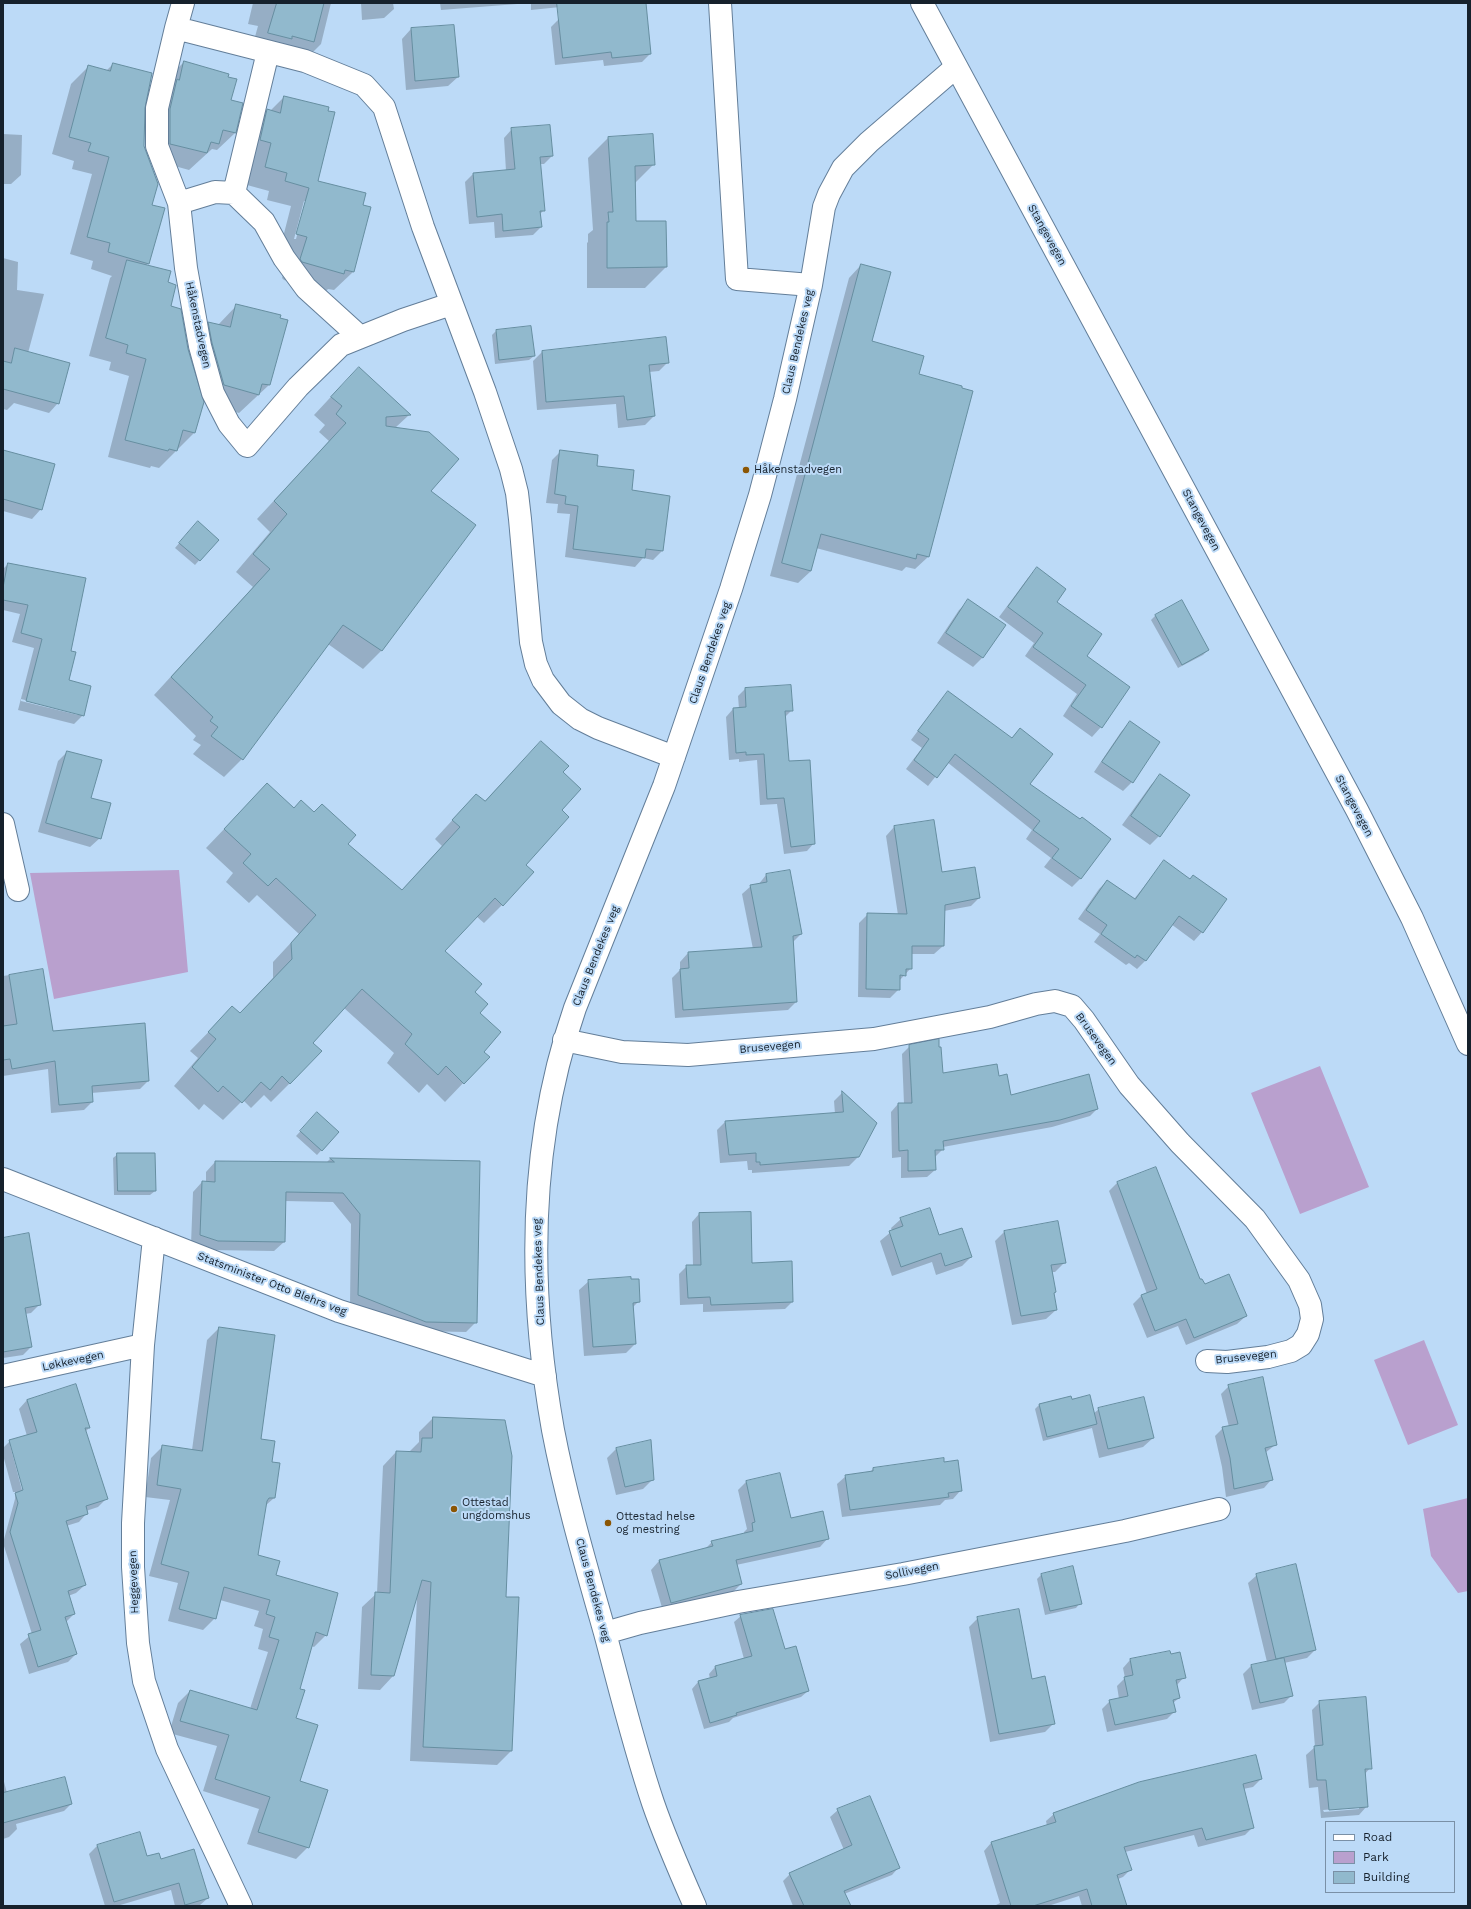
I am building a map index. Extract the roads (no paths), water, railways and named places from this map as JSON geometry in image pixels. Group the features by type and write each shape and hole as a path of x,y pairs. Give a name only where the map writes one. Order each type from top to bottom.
{"street":[{"name":"Håkenstadvegen","path":"183,3 157,108 157,146 179,203 186,268 200,346 213,393 229,424 247,446 298,387 341,345 403,320 451,304"},
{"path":"720,3 737,279 811,285"},
{"name":"Stangevegen","path":"922,3 1357,810 1412,918 1468,1044"},
{"path":"176,28 306,62 364,85 384,107 423,227 501,436 517,493 531,642 536,664 543,680 561,704 580,719 598,728 674,757"},
{"path":"234,192 268,52"},
{"name":"Claus Bendekes veg","path":"695,1906 671,1851 653,1802 605,1633 563,1476 554,1432 545,1376 537,1288 537,1196 550,1102 564,1040 578,1000 664,786 731,589 760,495 785,399 811,285 824,207 843,168 869,142 956,67"},
{"path":"179,203 215,192 234,192 264,222 284,258 306,288 360,337"},
{"path":"3,824 18,890"},
{"name":"Brusevegen","path":"564,1040 622,1052 688,1055 874,1039 990,1017 1036,1004 1055,1001 1072,1006 1084,1020 1129,1085 1180,1142 1255,1219 1299,1280 1310,1305 1312,1319 1308,1334 1301,1345 1291,1351 1268,1357 1227,1362 1207,1361"},
{"name":"Statsminister Otto Blehrs veg","path":"3,1179 339,1311 545,1376"},
{"name":"Heggevegen","path":"154,1238 143,1345 133,1567 136,1622 144,1681 167,1749 241,1906"},
{"name":"Løkkevegen","path":"3,1376 143,1345"},
{"name":"Sollivegen","path":"605,1633 640,1623 738,1602 903,1574 1125,1531 1219,1509"}],"place":[{"name":"Håkenstadvegen","path":"746,470"},
{"name":"Ottestad ungdomshus","path":"454,1509"},
{"name":"Ottestad helse og mestring","path":"608,1523"}]}
